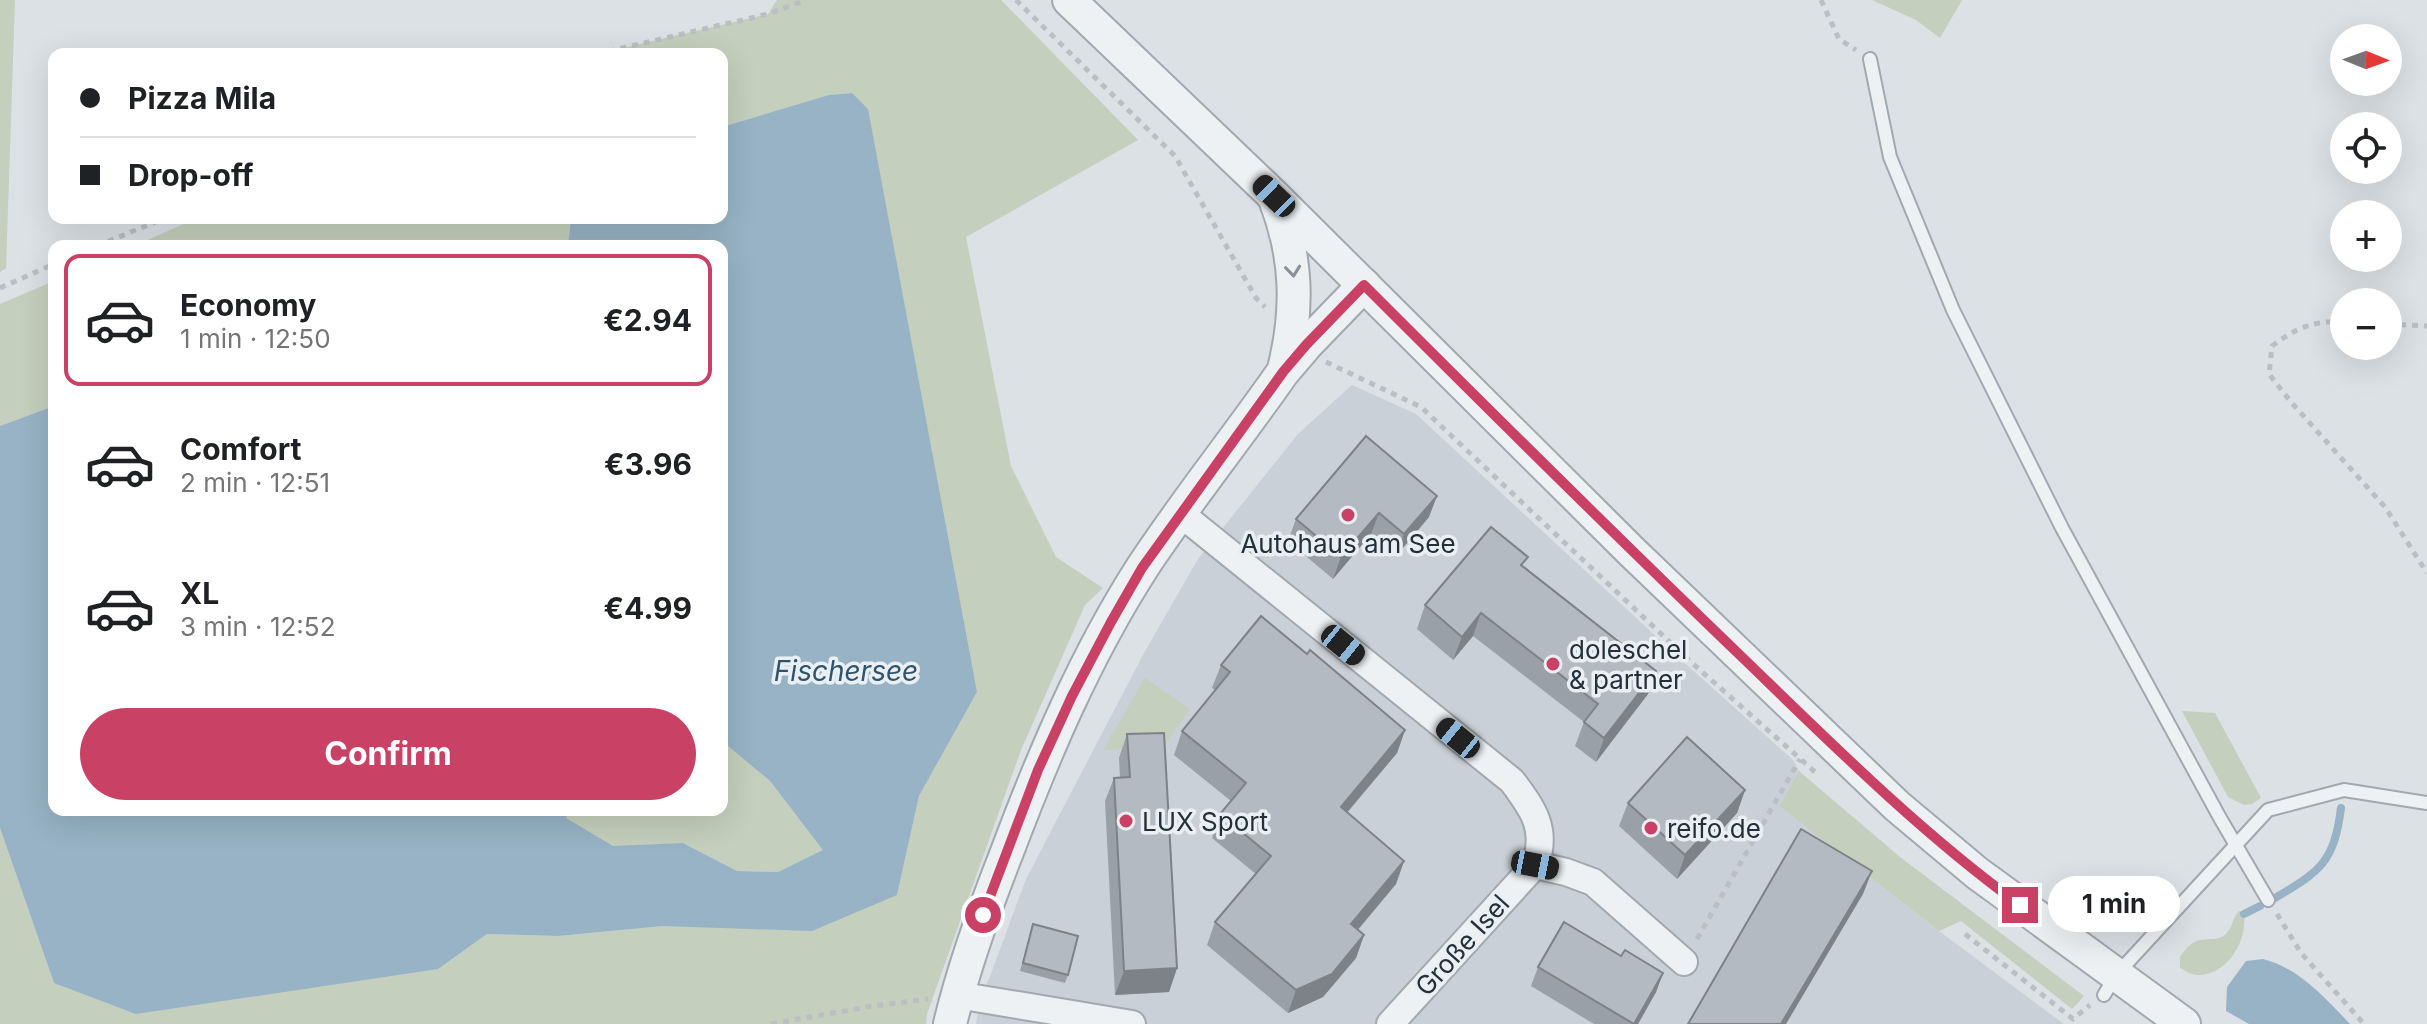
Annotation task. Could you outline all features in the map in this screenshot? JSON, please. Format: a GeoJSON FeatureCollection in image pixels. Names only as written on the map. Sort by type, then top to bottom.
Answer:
{"type":"FeatureCollection","features":[{"type":"Feature","properties":{"kind":"street"},"geometry":{"type":"LineString","coordinates":[[1069,0],[1274,196],[1631,551],[1897,806],[2110,985],[2184,1024]]}},
{"type":"Feature","properties":{"kind":"street"},"geometry":{"type":"LineString","coordinates":[[1274,196],[1291,253],[1294,286],[1293,334],[1283,372]]}},
{"type":"Feature","properties":{"kind":"street"},"geometry":{"type":"LineString","coordinates":[[1132,1024],[953,1009],[983,915],[1038,770],[1111,622],[1142,568],[1283,372],[1364,285]]}},
{"type":"Feature","properties":{"kind":"street"},"geometry":{"type":"LineString","coordinates":[[1181,514],[1512,781],[1531,807],[1539,829],[1539,853],[1535,865],[1593,882],[1684,962]]}},
{"type":"Feature","properties":{"kind":"street","name":"Große Isel"},"geometry":{"type":"LineString","coordinates":[[1390,1024],[1535,865]]}},
{"type":"Feature","properties":{"kind":"lane"},"geometry":{"type":"LineString","coordinates":[[1870,59],[1890,157],[1953,310],[2062,528],[2268,900]]}},
{"type":"Feature","properties":{"kind":"lane"},"geometry":{"type":"LineString","coordinates":[[2110,985],[2268,810],[2344,790],[2427,803]]}},
{"type":"Feature","properties":{"kind":"path"},"geometry":{"type":"LineString","coordinates":[[623,48],[768,14],[806,0]]}},
{"type":"Feature","properties":{"kind":"path"},"geometry":{"type":"LineString","coordinates":[[1016,0],[1175,156],[1256,298],[1272,314]]}},
{"type":"Feature","properties":{"kind":"path"},"geometry":{"type":"LineString","coordinates":[[1821,0],[1839,39],[1870,59]]}},
{"type":"Feature","properties":{"kind":"path"},"geometry":{"type":"LineString","coordinates":[[112,240],[150,224]]}},
{"type":"Feature","properties":{"kind":"path"},"geometry":{"type":"LineString","coordinates":[[0,288],[48,267]]}},
{"type":"Feature","properties":{"kind":"path"},"geometry":{"type":"LineString","coordinates":[[2330,321],[2294,329],[2272,346],[2269,374],[2385,507],[2427,573]]}},
{"type":"Feature","properties":{"kind":"path"},"geometry":{"type":"LineString","coordinates":[[2402,325],[2427,326]]}},
{"type":"Feature","properties":{"kind":"path"},"geometry":{"type":"LineString","coordinates":[[1684,962],[1800,759]]}},
{"type":"Feature","properties":{"kind":"path"},"geometry":{"type":"LineString","coordinates":[[2268,900],[2301,953],[2364,1024]]}},
{"type":"Feature","properties":{"kind":"path"},"geometry":{"type":"LineString","coordinates":[[1965,934],[2073,1019],[2110,985]]}},
{"type":"Feature","properties":{"kind":"path"},"geometry":{"type":"LineString","coordinates":[[771,1024],[873,1006],[953,1009]]}},
{"type":"Feature","properties":{"kind":"shaded area"},"geometry":{"type":"Polygon","coordinates":[[[1352,385],[1416,414],[1793,760],[1799,771],[1779,806],[2064,1024],[976,1024],[979,1006],[1026,879],[1144,653],[1198,559],[1298,434],[1352,385]]]}},
{"type":"Feature","properties":{"kind":"green space"},"geometry":{"type":"Polygon","coordinates":[[[0,0],[15,0],[6,268],[0,272],[0,0]]]}},
{"type":"Feature","properties":{"kind":"green space"},"geometry":{"type":"Polygon","coordinates":[[[777,0],[1001,0],[1138,140],[966,237],[1011,466],[1056,557],[1103,588],[1085,605],[1021,750],[926,1024],[0,1024],[0,828],[54,983],[438,969],[487,934],[558,936],[663,926],[897,895],[919,796],[977,692],[852,93],[830,95],[728,125],[728,48],[623,48],[768,14],[777,0]]]}},
{"type":"Feature","properties":{"kind":"green space"},"geometry":{"type":"Polygon","coordinates":[[[1872,0],[1962,0],[1940,38],[1916,20],[1872,0]]]}},
{"type":"Feature","properties":{"kind":"green space"},"geometry":{"type":"Polygon","coordinates":[[[184,224],[570,224],[569,240],[148,240],[184,224]]]}},
{"type":"Feature","properties":{"kind":"green space"},"geometry":{"type":"Polygon","coordinates":[[[48,284],[48,408],[0,426],[0,304],[48,284]]]}},
{"type":"Feature","properties":{"kind":"green space"},"geometry":{"type":"Polygon","coordinates":[[[1145,678],[1190,709],[1163,748],[1103,750],[1145,678]]]}},
{"type":"Feature","properties":{"kind":"green space"},"geometry":{"type":"Polygon","coordinates":[[[2182,711],[2215,713],[2261,798],[2244,805],[2228,797],[2182,711]]]}},
{"type":"Feature","properties":{"kind":"green space"},"geometry":{"type":"Polygon","coordinates":[[[728,746],[770,781],[824,850],[778,872],[737,871],[683,843],[613,847],[565,818],[728,816],[728,746]]]}},
{"type":"Feature","properties":{"kind":"green space"},"geometry":{"type":"Polygon","coordinates":[[[1799,771],[1900,857],[2084,996],[2072,1009],[1961,921],[1939,931],[1779,806],[1799,771]]]}},
{"type":"Feature","properties":{"kind":"green space"},"geometry":{"type":"Polygon","coordinates":[[[2239,911],[2243,912],[2243,933],[2227,962],[2209,974],[2191,974],[2180,968],[2180,957],[2188,947],[2200,940],[2223,936],[2239,911]]]}},
{"type":"Feature","properties":{"kind":"water","name":"Fischersee"},"geometry":{"type":"Polygon","coordinates":[[[852,93],[868,109],[977,692],[919,796],[897,895],[812,931],[663,926],[558,936],[487,934],[438,969],[136,1014],[54,983],[0,828],[0,426],[48,408],[48,816],[567,816],[613,846],[683,843],[737,871],[778,872],[823,850],[770,781],[728,746],[728,240],[569,240],[570,224],[728,224],[728,125],[829,95],[852,93]]]}},
{"type":"Feature","properties":{"kind":"water"},"geometry":{"type":"Polygon","coordinates":[[[2263,959],[2300,977],[2350,1024],[2249,1024],[2226,1011],[2227,987],[2246,961],[2263,959]]]}},
{"type":"Feature","properties":{"kind":"building"},"geometry":{"type":"Polygon","coordinates":[[[1366,436],[1437,496],[1404,534],[1379,513],[1341,557],[1296,519],[1366,436]]]}},
{"type":"Feature","properties":{"kind":"building"},"geometry":{"type":"Polygon","coordinates":[[[1491,527],[1528,557],[1521,565],[1656,671],[1604,738],[1584,722],[1598,704],[1481,613],[1462,637],[1425,605],[1491,527]]]}},
{"type":"Feature","properties":{"kind":"building"},"geometry":{"type":"Polygon","coordinates":[[[1261,616],[1307,654],[1310,650],[1405,730],[1341,807],[1404,861],[1351,924],[1364,935],[1332,974],[1296,990],[1215,922],[1271,856],[1220,814],[1246,783],[1182,731],[1230,672],[1221,665],[1261,616]]]}},
{"type":"Feature","properties":{"kind":"building"},"geometry":{"type":"Polygon","coordinates":[[[1164,733],[1177,968],[1124,971],[1114,778],[1130,777],[1127,734],[1164,733]]]}},
{"type":"Feature","properties":{"kind":"building"},"geometry":{"type":"Polygon","coordinates":[[[1687,737],[1745,790],[1685,855],[1628,803],[1687,737]]]}},
{"type":"Feature","properties":{"kind":"building"},"geometry":{"type":"Polygon","coordinates":[[[1801,829],[1872,871],[1781,1024],[1688,1024],[1801,829]]]}},
{"type":"Feature","properties":{"kind":"building"},"geometry":{"type":"Polygon","coordinates":[[[1564,922],[1621,956],[1625,950],[1663,973],[1634,1024],[1538,967],[1564,922]]]}},
{"type":"Feature","properties":{"kind":"building"},"geometry":{"type":"Polygon","coordinates":[[[1033,924],[1078,936],[1068,975],[1023,963],[1033,924]]]}},
{"type":"Feature","properties":{"kind":"waterway"},"geometry":{"type":"LineString","coordinates":[[2275,898],[2322,864],[2334,841],[2341,808]]}},
{"type":"Feature","properties":{"kind":"waterway"},"geometry":{"type":"LineString","coordinates":[[2244,914],[2260,906]]}},
{"type":"Feature","properties":{"kind":"place","name":"Autohaus am See"},"geometry":{"type":"Point","coordinates":[1348,515]}},
{"type":"Feature","properties":{"kind":"place","name":"doleschel & partner"},"geometry":{"type":"Point","coordinates":[1553,664]}},
{"type":"Feature","properties":{"kind":"place","name":"LUX Sport"},"geometry":{"type":"Point","coordinates":[1126,821]}},
{"type":"Feature","properties":{"kind":"place","name":"reifo.de"},"geometry":{"type":"Point","coordinates":[1651,828]}},
{"type":"Feature","properties":{"kind":"route"},"geometry":{"type":"LineString","coordinates":[[983,915],[1038,770],[1072,696],[1142,568],[1283,372],[1364,285],[1631,551],[1897,806],[2020,905]]}}]}
